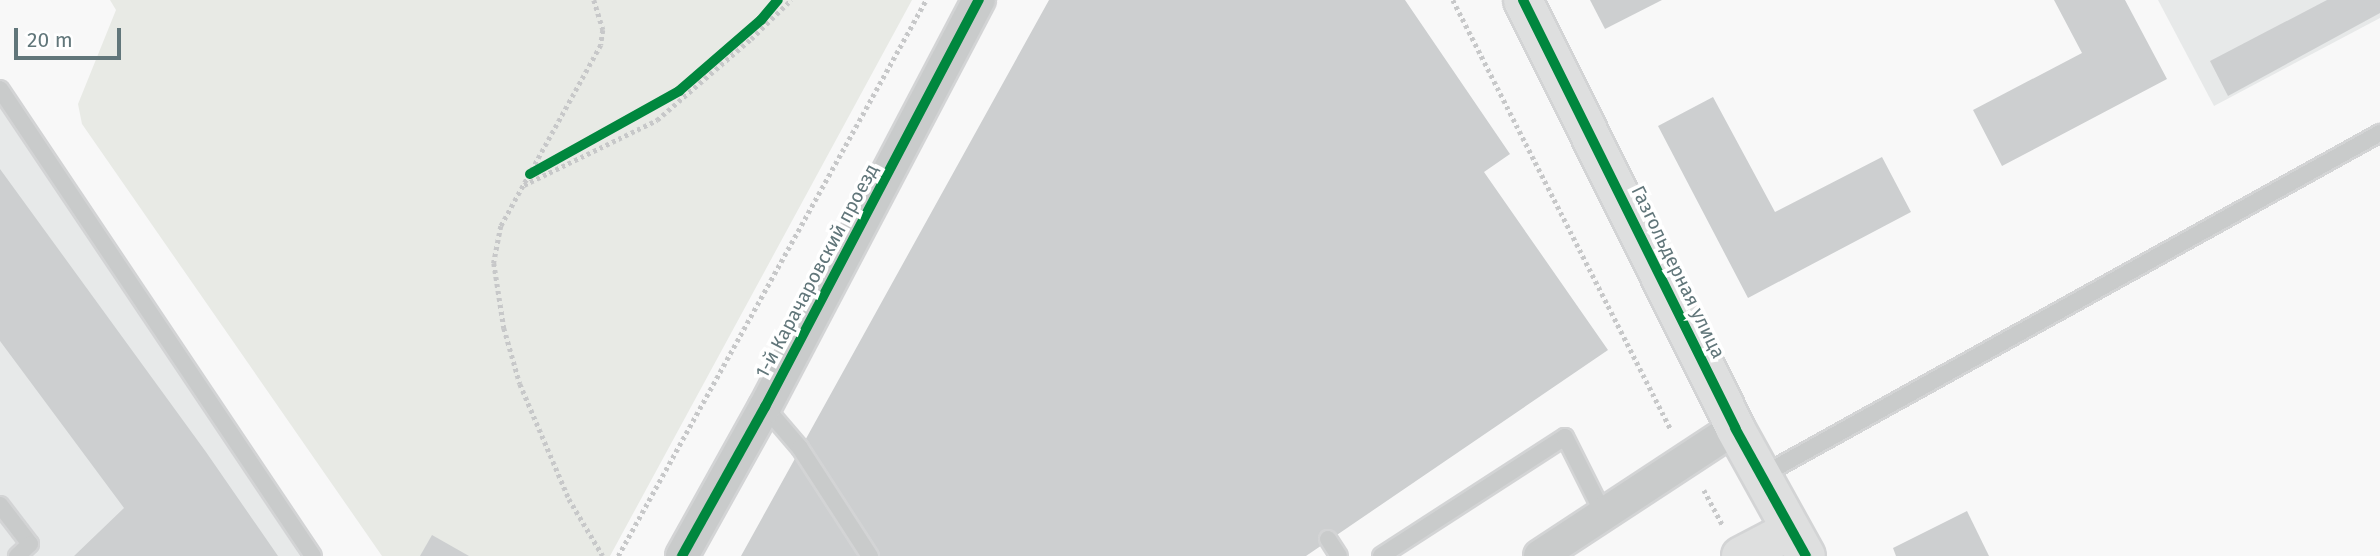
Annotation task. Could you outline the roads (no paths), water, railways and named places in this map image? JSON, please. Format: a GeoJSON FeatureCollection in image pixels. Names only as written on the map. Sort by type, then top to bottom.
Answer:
{"type":"FeatureCollection","features":[{"type":"Feature","properties":{"kind":"street","name":"1-й Карачаровский проезд"},"geometry":{"type":"LineString","coordinates":[[682,556],[765,407],[979,0]]}},
{"type":"Feature","properties":{"kind":"street","name":"Газгольдерная улица"},"geometry":{"type":"LineString","coordinates":[[1523,0],[1735,428],[1799,543]]}},
{"type":"Feature","properties":{"kind":"street"},"geometry":{"type":"LineString","coordinates":[[1540,556],[1735,428]]}},
{"type":"Feature","properties":{"kind":"street"},"geometry":{"type":"LineString","coordinates":[[1735,546],[1799,543]]}},
{"type":"Feature","properties":{"kind":"lane"},"geometry":{"type":"LineString","coordinates":[[0,89],[313,556]]}},
{"type":"Feature","properties":{"kind":"lane"},"geometry":{"type":"LineString","coordinates":[[1761,476],[2380,134]]}},
{"type":"Feature","properties":{"kind":"lane"},"geometry":{"type":"LineString","coordinates":[[765,407],[800,448],[870,556]]}},
{"type":"Feature","properties":{"kind":"lane"},"geometry":{"type":"LineString","coordinates":[[1381,556],[1565,437],[1604,514]]}},
{"type":"Feature","properties":{"kind":"lane"},"geometry":{"type":"LineString","coordinates":[[0,505],[30,544],[17,556]]}},
{"type":"Feature","properties":{"kind":"lane"},"geometry":{"type":"LineString","coordinates":[[1328,539],[1339,556]]}}]}
